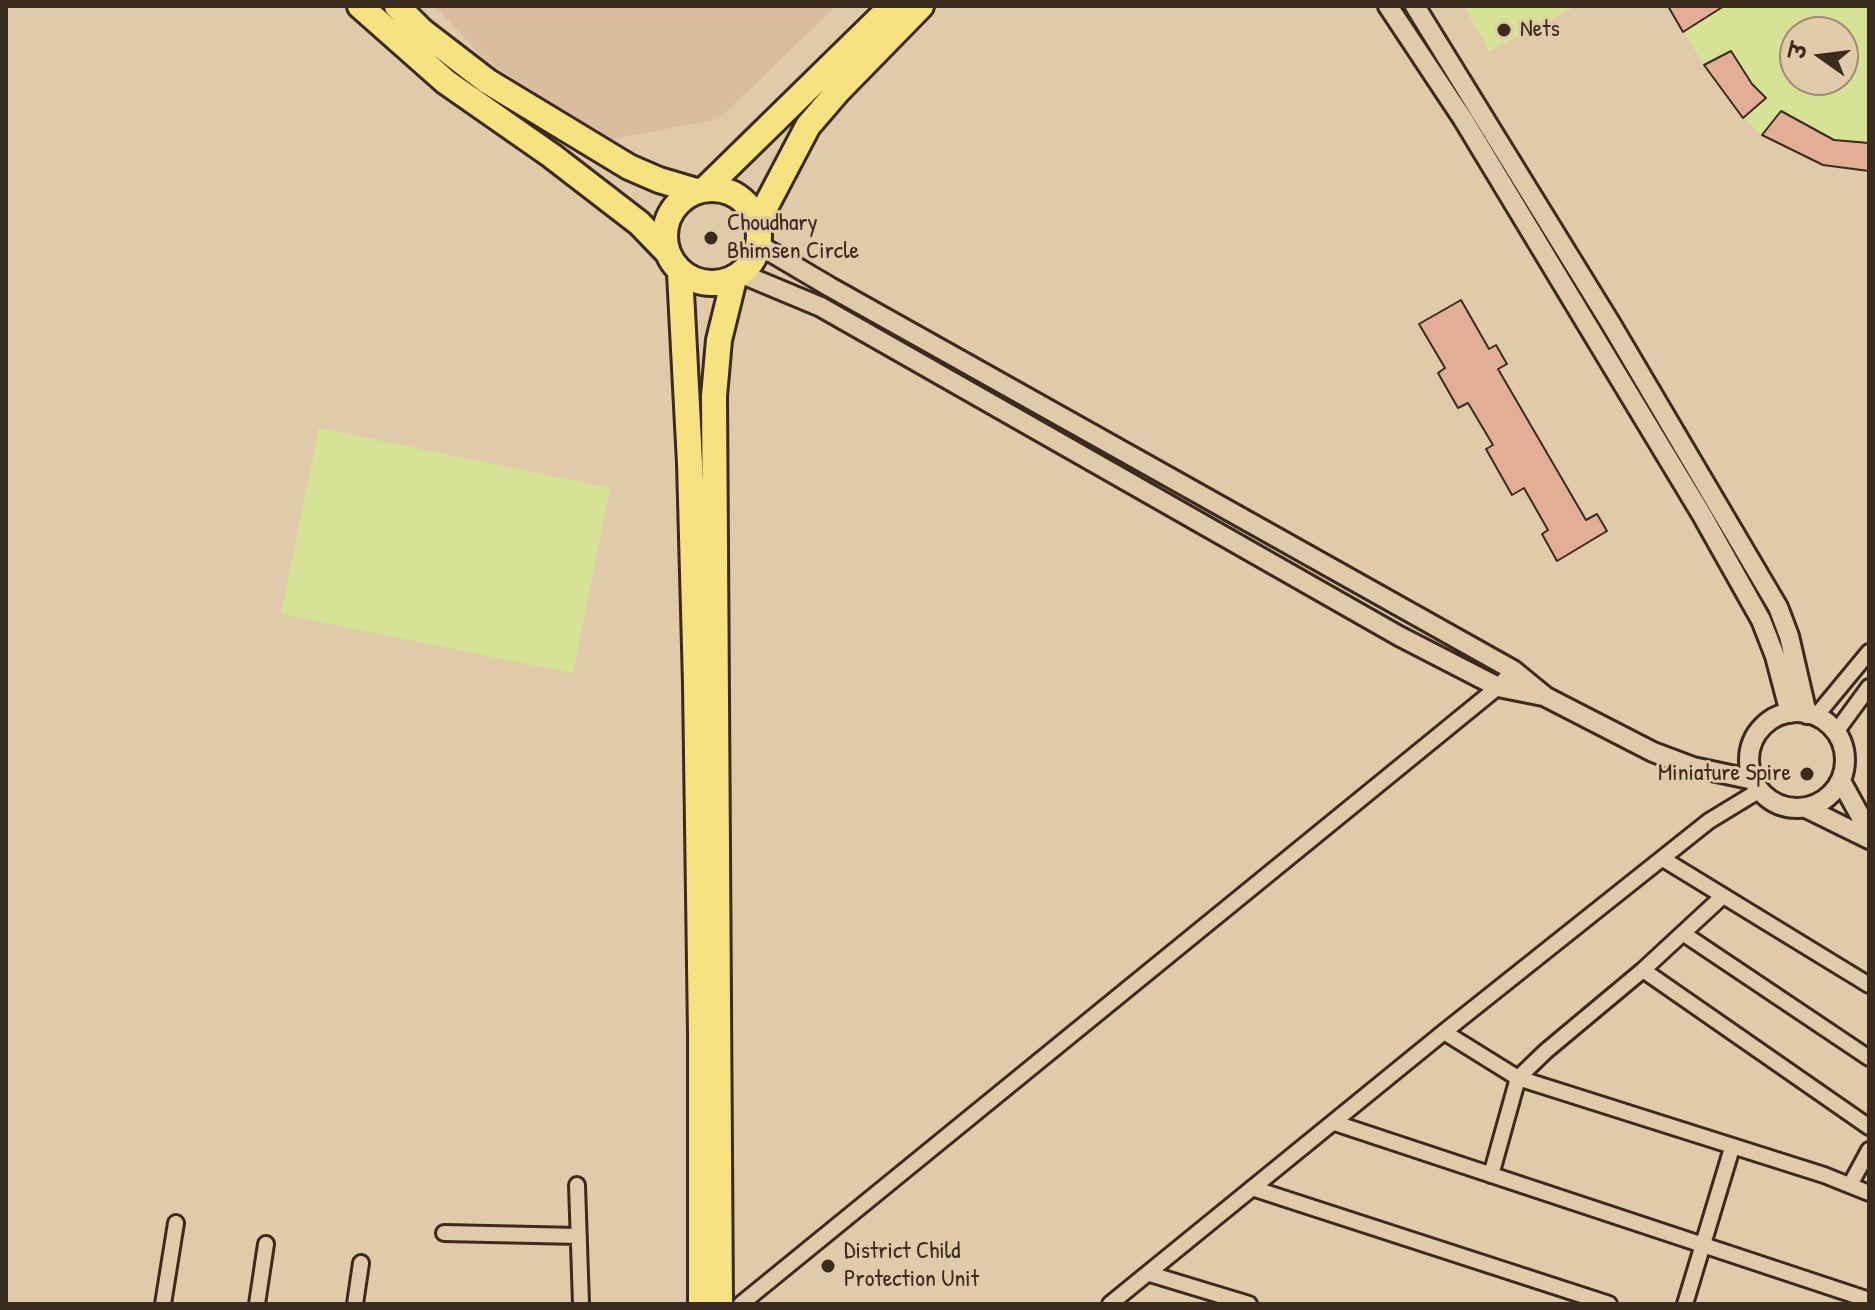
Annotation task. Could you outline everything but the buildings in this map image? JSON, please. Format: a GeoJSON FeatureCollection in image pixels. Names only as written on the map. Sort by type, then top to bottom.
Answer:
{"type":"FeatureCollection","features":[{"type":"Feature","properties":{"kind":"main road"},"geometry":{"type":"LineString","coordinates":[[360,6],[446,82],[552,156],[639,223],[667,252],[680,273],[690,463],[696,700],[701,1304]]}},
{"type":"Feature","properties":{"kind":"main road"},"geometry":{"type":"LineString","coordinates":[[397,6],[422,31],[487,81],[629,167],[659,180],[701,190],[717,189],[740,198],[751,209],[758,234]]}},
{"type":"Feature","properties":{"kind":"main road"},"geometry":{"type":"LineString","coordinates":[[667,252],[664,233],[667,221],[683,198],[701,190],[892,6]]}},
{"type":"Feature","properties":{"kind":"main road"},"geometry":{"type":"LineString","coordinates":[[720,1304],[714,396],[719,340],[738,276],[752,261],[758,234],[808,126],[921,6]]}},
{"type":"Feature","properties":{"kind":"main road"},"geometry":{"type":"LineString","coordinates":[[680,273],[700,283],[713,284],[738,276]]}},
{"type":"Feature","properties":{"kind":"street"},"geometry":{"type":"LineString","coordinates":[[1388,6],[1463,119],[1709,528],[1761,620],[1804,714],[1836,732],[1845,756],[1841,781],[1826,799],[1806,808]]}},
{"type":"Feature","properties":{"kind":"street"},"geometry":{"type":"LineString","coordinates":[[1415,6],[1611,324],[1778,607],[1789,636],[1804,714]]}},
{"type":"Feature","properties":{"kind":"street"},"geometry":{"type":"LineString","coordinates":[[758,234],[857,303],[1513,670],[1546,697],[1653,752],[1757,785],[1775,803],[1806,808],[1869,839]]}},
{"type":"Feature","properties":{"kind":"street"},"geometry":{"type":"LineString","coordinates":[[738,276],[821,307],[1212,527],[1337,601],[1498,687],[1546,697]]}},
{"type":"Feature","properties":{"kind":"street"},"geometry":{"type":"LineString","coordinates":[[1757,785],[1750,758],[1758,733],[1778,717],[1804,714],[1869,652]]}},
{"type":"Feature","properties":{"kind":"street"},"geometry":{"type":"LineString","coordinates":[[741,1304],[1498,687],[1513,670]]}},
{"type":"Feature","properties":{"kind":"street"},"geometry":{"type":"LineString","coordinates":[[1836,732],[1869,687]]}},
{"type":"Feature","properties":{"kind":"street"},"geometry":{"type":"LineString","coordinates":[[1841,781],[1869,832]]}},
{"type":"Feature","properties":{"kind":"street"},"geometry":{"type":"LineString","coordinates":[[1110,1304],[1444,1032],[1757,785]]}},
{"type":"Feature","properties":{"kind":"street"},"geometry":{"type":"LineString","coordinates":[[1663,859],[1869,985]]}},
{"type":"Feature","properties":{"kind":"street"},"geometry":{"type":"LineString","coordinates":[[1491,1175],[1518,1078],[1684,934],[1723,896]]}},
{"type":"Feature","properties":{"kind":"street"},"geometry":{"type":"LineString","coordinates":[[1684,934],[1869,1058]]}},
{"type":"Feature","properties":{"kind":"street"},"geometry":{"type":"LineString","coordinates":[[1643,970],[1869,1127]]}},
{"type":"Feature","properties":{"kind":"street"},"geometry":{"type":"LineString","coordinates":[[1444,1032],[1518,1078],[1869,1193]]}},
{"type":"Feature","properties":{"kind":"street"},"geometry":{"type":"LineString","coordinates":[[1335,1123],[1869,1300]]}},
{"type":"Feature","properties":{"kind":"street"},"geometry":{"type":"LineString","coordinates":[[1685,1304],[1732,1148]]}},
{"type":"Feature","properties":{"kind":"street"},"geometry":{"type":"LineString","coordinates":[[1850,1185],[1869,1150]]}},
{"type":"Feature","properties":{"kind":"street"},"geometry":{"type":"LineString","coordinates":[[577,1185],[581,1304]]}},
{"type":"Feature","properties":{"kind":"street"},"geometry":{"type":"LineString","coordinates":[[1252,1188],[1609,1304]]}},
{"type":"Feature","properties":{"kind":"street"},"geometry":{"type":"LineString","coordinates":[[163,1304],[176,1223]]}},
{"type":"Feature","properties":{"kind":"street"},"geometry":{"type":"LineString","coordinates":[[444,1233],[579,1236]]}},
{"type":"Feature","properties":{"kind":"street"},"geometry":{"type":"LineString","coordinates":[[257,1304],[266,1244]]}},
{"type":"Feature","properties":{"kind":"street"},"geometry":{"type":"LineString","coordinates":[[355,1304],[361,1263]]}},
{"type":"Feature","properties":{"kind":"street"},"geometry":{"type":"LineString","coordinates":[[1150,1274],[1249,1304]]}},
{"type":"Feature","properties":{"kind":"shaded area"},"geometry":{"type":"Polygon","coordinates":[[[435,6],[836,6],[719,119],[608,140],[484,59],[435,6]]]}},
{"type":"Feature","properties":{"kind":"green space","name":"Nets"},"geometry":{"type":"Polygon","coordinates":[[[1464,6],[1569,6],[1571,9],[1489,51],[1464,6]]]}},
{"type":"Feature","properties":{"kind":"green space"},"geometry":{"type":"Polygon","coordinates":[[[1668,6],[1869,6],[1869,171],[1823,165],[1762,135],[1743,118],[1713,80],[1668,6]]]}},
{"type":"Feature","properties":{"kind":"green space"},"geometry":{"type":"Polygon","coordinates":[[[319,428],[610,488],[573,673],[281,614],[319,428]]]}},
{"type":"Feature","properties":{"kind":"place","name":"Nets"},"geometry":{"type":"Point","coordinates":[1504,30]}},
{"type":"Feature","properties":{"kind":"place","name":"Choudhary Bhimsen Circle"},"geometry":{"type":"Point","coordinates":[711,238]}},
{"type":"Feature","properties":{"kind":"place","name":"Miniature Spire"},"geometry":{"type":"Point","coordinates":[1807,774]}},
{"type":"Feature","properties":{"kind":"place","name":"District Child Protection Unit"},"geometry":{"type":"Point","coordinates":[828,1266]}}]}
